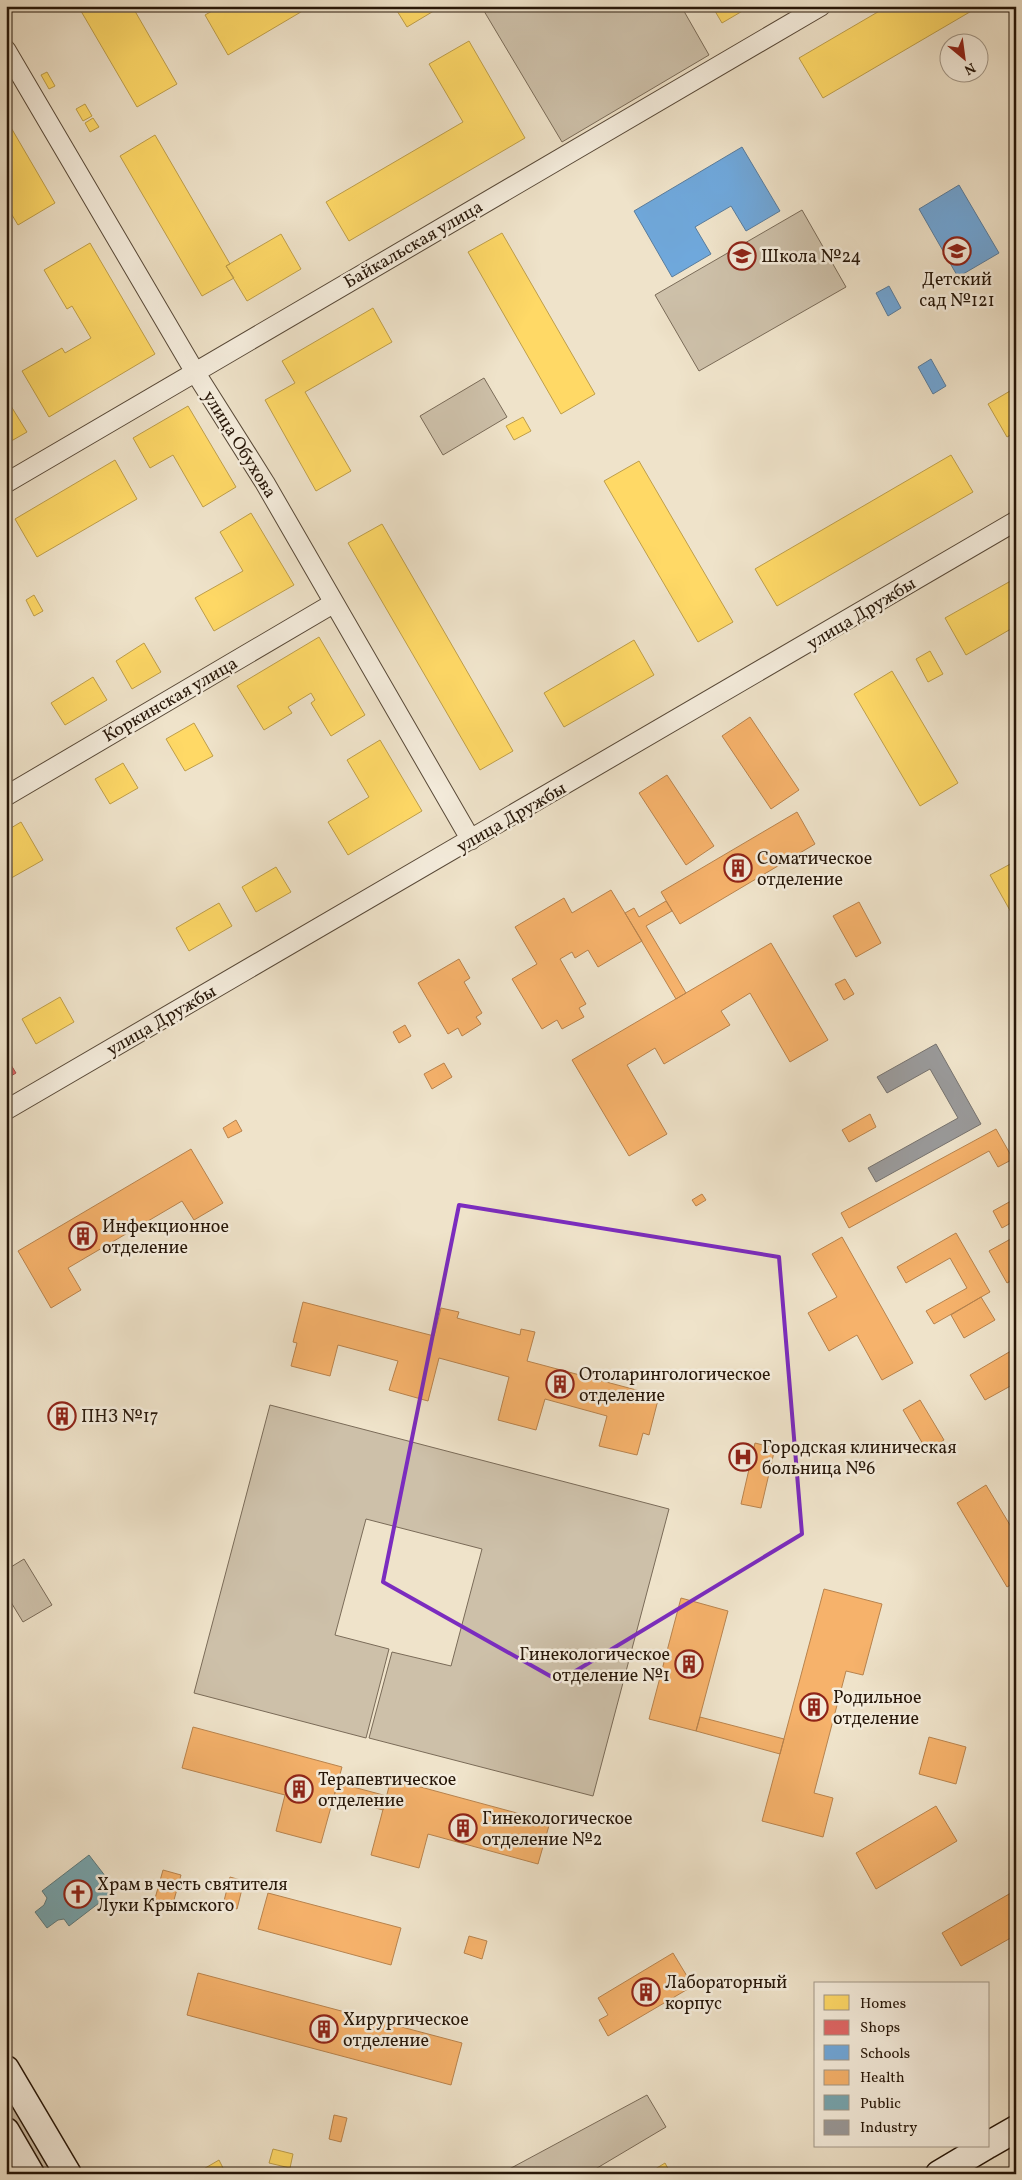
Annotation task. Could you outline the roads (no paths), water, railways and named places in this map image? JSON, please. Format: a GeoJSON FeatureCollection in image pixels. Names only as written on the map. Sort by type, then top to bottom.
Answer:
{"type":"FeatureCollection","features":[{"type":"Feature","properties":{"kind":"main road"},"geometry":{"type":"LineString","coordinates":[[8,2075],[68,2174]]}},
{"type":"Feature","properties":{"kind":"main road"},"geometry":{"type":"LineString","coordinates":[[990,2143],[1016,2128]]}},
{"type":"Feature","properties":{"kind":"main road"},"geometry":{"type":"LineString","coordinates":[[6,2131],[31,2174]]}},
{"type":"Feature","properties":{"kind":"main road"},"geometry":{"type":"LineString","coordinates":[[939,2174],[982,2148]]}},
{"type":"Feature","properties":{"kind":"street","name":"Байкальская улица"},"geometry":{"type":"LineString","coordinates":[[6,483],[821,6]]}},
{"type":"Feature","properties":{"kind":"street","name":"улица Обухова"},"geometry":{"type":"LineString","coordinates":[[6,50],[195,372],[265,483],[471,840]]}},
{"type":"Feature","properties":{"kind":"street","name":"улица Дружбы"},"geometry":{"type":"LineString","coordinates":[[6,1110],[1016,522]]}},
{"type":"Feature","properties":{"kind":"street","name":"Коркинская улица"},"geometry":{"type":"LineString","coordinates":[[6,796],[334,603]]}},
{"type":"Feature","properties":{"kind":"place","name":"Детский сад №121"},"geometry":{"type":"Point","coordinates":[957,251]}},
{"type":"Feature","properties":{"kind":"place","name":"Школа №24"},"geometry":{"type":"Point","coordinates":[742,256]}},
{"type":"Feature","properties":{"kind":"place","name":"Соматическое отделение"},"geometry":{"type":"Point","coordinates":[738,868]}},
{"type":"Feature","properties":{"kind":"place","name":"Инфекционное отделение"},"geometry":{"type":"Point","coordinates":[83,1236]}},
{"type":"Feature","properties":{"kind":"place","name":"Отоларингологическое отделение"},"geometry":{"type":"Point","coordinates":[560,1384]}},
{"type":"Feature","properties":{"kind":"place","name":"ПНЗ №17"},"geometry":{"type":"Point","coordinates":[62,1416]}},
{"type":"Feature","properties":{"kind":"place","name":"Городская клиническая больница №6"},"geometry":{"type":"Point","coordinates":[743,1457]}},
{"type":"Feature","properties":{"kind":"place","name":"Гинекологическое отделение №1"},"geometry":{"type":"Point","coordinates":[689,1664]}},
{"type":"Feature","properties":{"kind":"place","name":"Родильное отделение"},"geometry":{"type":"Point","coordinates":[814,1707]}},
{"type":"Feature","properties":{"kind":"place","name":"Терапевтическое отделение"},"geometry":{"type":"Point","coordinates":[299,1789]}},
{"type":"Feature","properties":{"kind":"place","name":"Гинекологическое отделение №2"},"geometry":{"type":"Point","coordinates":[463,1828]}},
{"type":"Feature","properties":{"kind":"place","name":"Храм в честь святителя Луки Крымского"},"geometry":{"type":"Point","coordinates":[78,1894]}},
{"type":"Feature","properties":{"kind":"place","name":"Лабораторный корпус"},"geometry":{"type":"Point","coordinates":[646,1992]}},
{"type":"Feature","properties":{"kind":"place","name":"Хирургическое отделение"},"geometry":{"type":"Point","coordinates":[324,2029]}}]}
